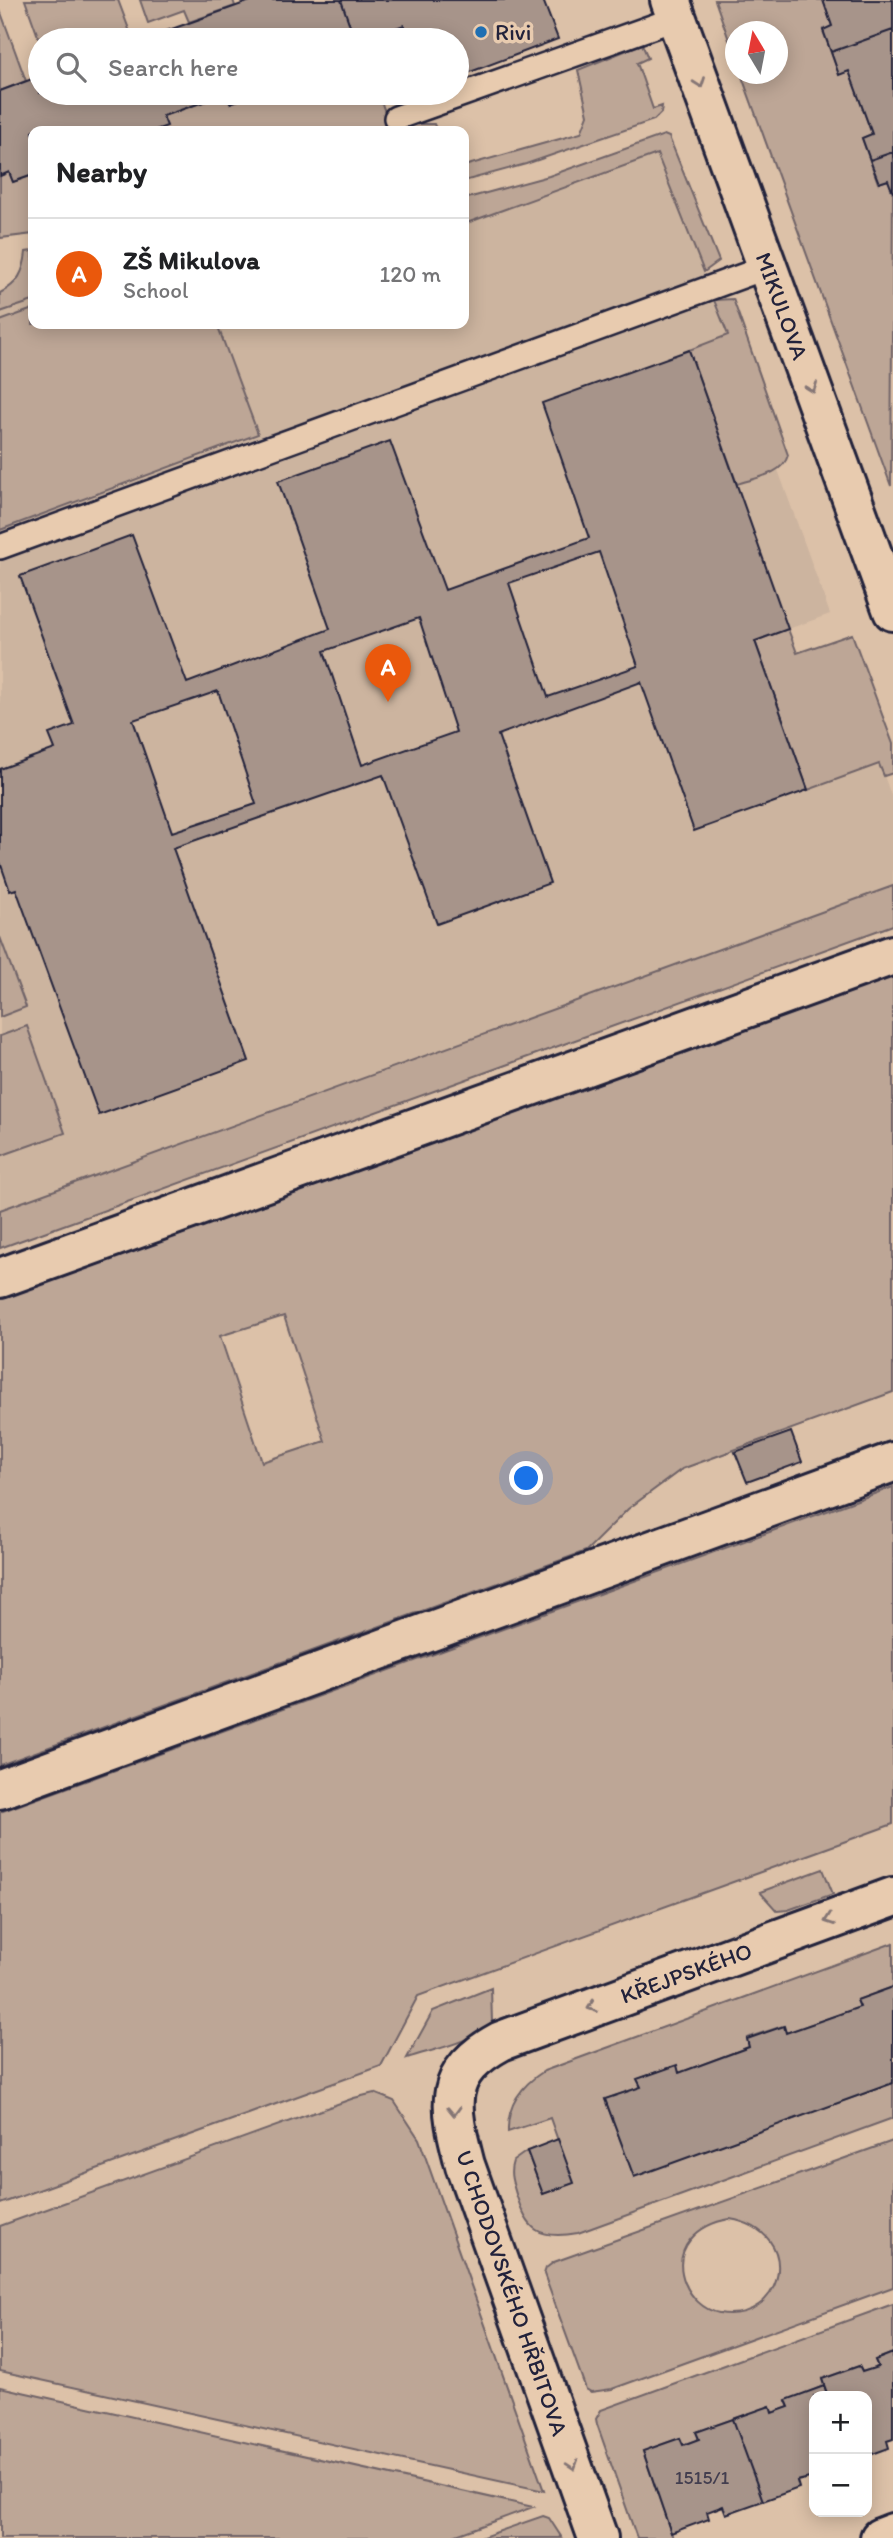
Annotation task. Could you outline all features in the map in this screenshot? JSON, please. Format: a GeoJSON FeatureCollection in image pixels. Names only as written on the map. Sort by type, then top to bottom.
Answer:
{"type":"FeatureCollection","features":[{"type":"Feature","properties":{"kind":"street","name":"MIKULOVA"},"geometry":{"type":"LineString","coordinates":[[673,9],[893,611]]}},
{"type":"Feature","properties":{"kind":"street"},"geometry":{"type":"LineString","coordinates":[[0,1278],[893,955]]}},
{"type":"Feature","properties":{"kind":"street"},"geometry":{"type":"LineString","coordinates":[[0,1789],[893,1462]]}},
{"type":"Feature","properties":{"kind":"street","name":"KŘEJPSKÉHO"},"geometry":{"type":"LineString","coordinates":[[481,2052],[501,2041],[893,1897]]}},
{"type":"Feature","properties":{"kind":"street","name":"U CHODOVSKÉHO HŘBITOVA"},"geometry":{"type":"LineString","coordinates":[[481,2052],[466,2065],[458,2081],[453,2099],[454,2122],[465,2165],[598,2538]]}},
{"type":"Feature","properties":{"kind":"street"},"geometry":{"type":"LineString","coordinates":[[880,2538],[893,2533]]}},
{"type":"Feature","properties":{"kind":"lane"},"geometry":{"type":"LineString","coordinates":[[469,89],[673,9]]}},
{"type":"Feature","properties":{"kind":"lane"},"geometry":{"type":"LineString","coordinates":[[396,118],[429,105]]}},
{"type":"Feature","properties":{"kind":"lane"},"geometry":{"type":"LineString","coordinates":[[0,547],[767,267]]}},
{"type":"Feature","properties":{"kind":"shaded area"},"geometry":{"type":"Polygon","coordinates":[[[25,0],[118,0],[128,28],[35,28],[25,0]]]}},
{"type":"Feature","properties":{"kind":"shaded area"},"geometry":{"type":"Polygon","coordinates":[[[140,0],[233,0],[235,6],[189,22],[184,10],[148,23],[140,0]]]}},
{"type":"Feature","properties":{"kind":"shaded area"},"geometry":{"type":"Polygon","coordinates":[[[715,0],[823,0],[832,26],[823,31],[839,74],[849,71],[872,134],[862,138],[878,183],[888,180],[893,193],[891,486],[745,84],[788,84],[788,21],[725,21],[725,28],[715,0]]]}},
{"type":"Feature","properties":{"kind":"shaded area"},"geometry":{"type":"Polygon","coordinates":[[[0,10],[26,81],[0,91],[0,10]]]}},
{"type":"Feature","properties":{"kind":"shaded area"},"geometry":{"type":"Polygon","coordinates":[[[642,44],[648,58],[637,63],[653,109],[662,106],[661,113],[654,120],[526,164],[469,180],[469,165],[581,133],[588,115],[578,70],[642,44]]]}},
{"type":"Feature","properties":{"kind":"shaded area"},"geometry":{"type":"Polygon","coordinates":[[[194,105],[382,105],[390,126],[166,126],[163,116],[194,105]]]}},
{"type":"Feature","properties":{"kind":"shaded area"},"geometry":{"type":"Polygon","coordinates":[[[413,124],[435,126],[407,126],[413,124]]]}},
{"type":"Feature","properties":{"kind":"shaded area"},"geometry":{"type":"Polygon","coordinates":[[[664,135],[669,137],[719,261],[704,272],[657,154],[469,222],[469,198],[549,176],[664,135]]]}},
{"type":"Feature","properties":{"kind":"shaded area"},"geometry":{"type":"Polygon","coordinates":[[[657,154],[728,335],[689,350],[736,484],[778,470],[830,614],[755,641],[808,789],[880,764],[893,801],[893,886],[0,1210],[0,312],[28,303],[28,329],[469,329],[469,222],[657,154]]]}},
{"type":"Feature","properties":{"kind":"shaded area"},"geometry":{"type":"Polygon","coordinates":[[[9,172],[13,182],[28,177],[28,235],[0,238],[0,176],[9,172]]]}},
{"type":"Feature","properties":{"kind":"shaded area"},"geometry":{"type":"Polygon","coordinates":[[[26,252],[28,303],[0,312],[0,293],[16,281],[24,266],[26,252]]]}},
{"type":"Feature","properties":{"kind":"shaded area"},"geometry":{"type":"Polygon","coordinates":[[[733,299],[788,455],[785,462],[774,471],[737,484],[689,350],[728,335],[714,300],[733,299]]]}},
{"type":"Feature","properties":{"kind":"shaded area"},"geometry":{"type":"Polygon","coordinates":[[[28,311],[28,329],[219,329],[258,434],[0,530],[0,321],[28,311]]]}},
{"type":"Feature","properties":{"kind":"shaded area"},"geometry":{"type":"Polygon","coordinates":[[[788,629],[797,653],[852,634],[893,744],[893,773],[884,776],[879,764],[808,790],[755,641],[788,629]]]}},
{"type":"Feature","properties":{"kind":"shaded area"},"geometry":{"type":"Polygon","coordinates":[[[893,886],[893,925],[0,1248],[0,1210],[893,886]]]}},
{"type":"Feature","properties":{"kind":"shaded area"},"geometry":{"type":"Polygon","coordinates":[[[0,937],[26,1007],[0,1017],[0,937]]]}},
{"type":"Feature","properties":{"kind":"shaded area"},"geometry":{"type":"Polygon","coordinates":[[[893,976],[893,1392],[682,1469],[628,1509],[586,1551],[0,1765],[0,1298],[893,976]],[[284,1316],[220,1336],[262,1462],[325,1441],[284,1316]]]}},
{"type":"Feature","properties":{"kind":"shaded area"},"geometry":{"type":"Polygon","coordinates":[[[27,1026],[65,1133],[0,1156],[0,1036],[27,1026]]]}},
{"type":"Feature","properties":{"kind":"shaded area"},"geometry":{"type":"Polygon","coordinates":[[[893,1487],[893,1824],[418,1996],[381,2066],[0,2204],[0,1812],[893,1487]]]}},
{"type":"Feature","properties":{"kind":"shaded area"},"geometry":{"type":"Polygon","coordinates":[[[823,1869],[833,1894],[788,1910],[777,1911],[760,1892],[823,1869]]]}},
{"type":"Feature","properties":{"kind":"shaded area"},"geometry":{"type":"Polygon","coordinates":[[[893,1943],[893,1987],[857,2000],[860,2007],[786,2033],[783,2026],[747,2038],[749,2047],[679,2073],[676,2066],[638,2079],[641,2087],[605,2099],[634,2176],[893,2083],[893,2118],[578,2233],[553,2235],[536,2230],[530,2224],[520,2207],[513,2185],[513,2161],[527,2151],[543,2194],[573,2183],[550,2118],[508,2132],[510,2113],[517,2097],[536,2077],[544,2071],[893,1943]]]}},
{"type":"Feature","properties":{"kind":"shaded area"},"geometry":{"type":"Polygon","coordinates":[[[491,1988],[492,2022],[484,2029],[452,2044],[407,2058],[433,2011],[491,1988]]]}},
{"type":"Feature","properties":{"kind":"shaded area"},"geometry":{"type":"Polygon","coordinates":[[[374,2093],[394,2101],[419,2139],[544,2491],[0,2371],[0,2226],[374,2093]]]}},
{"type":"Feature","properties":{"kind":"shaded area"},"geometry":{"type":"Polygon","coordinates":[[[893,2141],[893,2287],[612,2389],[591,2392],[586,2389],[544,2274],[546,2268],[554,2262],[893,2141]],[[730,2219],[708,2226],[690,2240],[682,2259],[682,2270],[685,2283],[694,2298],[703,2306],[719,2313],[741,2313],[759,2305],[771,2292],[777,2275],[777,2257],[769,2241],[754,2227],[730,2219]]]}},
{"type":"Feature","properties":{"kind":"shaded area"},"geometry":{"type":"Polygon","coordinates":[[[893,2304],[893,2353],[875,2360],[878,2367],[862,2372],[859,2366],[822,2379],[824,2386],[786,2401],[789,2407],[772,2413],[770,2406],[697,2432],[699,2439],[683,2445],[680,2438],[643,2451],[673,2538],[637,2538],[597,2424],[596,2419],[601,2410],[893,2304]]]}},
{"type":"Feature","properties":{"kind":"shaded area"},"geometry":{"type":"Polygon","coordinates":[[[0,2387],[533,2507],[448,2538],[0,2538],[0,2387]]]}},
{"type":"Feature","properties":{"kind":"shaded area"},"geometry":{"type":"Polygon","coordinates":[[[543,2516],[549,2518],[562,2538],[480,2538],[543,2516]]]}},
{"type":"Feature","properties":{"kind":"building"},"geometry":{"type":"Polygon","coordinates":[[[253,0],[341,0],[351,28],[175,28],[253,0]]]}},
{"type":"Feature","properties":{"kind":"building","name":"Rivi"},"geometry":{"type":"Polygon","coordinates":[[[341,0],[543,0],[558,39],[469,72],[469,28],[405,28],[404,25],[396,28],[351,28],[341,0]]]}},
{"type":"Feature","properties":{"kind":"building"},"geometry":{"type":"Polygon","coordinates":[[[823,0],[893,0],[893,30],[831,52],[823,30],[832,26],[823,0]]]}},
{"type":"Feature","properties":{"kind":"building"},"geometry":{"type":"Polygon","coordinates":[[[893,30],[893,152],[870,160],[862,138],[872,134],[849,71],[839,75],[831,52],[893,30]]]}},
{"type":"Feature","properties":{"kind":"building"},"geometry":{"type":"Polygon","coordinates":[[[28,80],[28,105],[194,105],[163,116],[167,126],[28,126],[28,177],[13,182],[9,172],[0,176],[0,91],[28,80]]]}},
{"type":"Feature","properties":{"kind":"building"},"geometry":{"type":"Polygon","coordinates":[[[893,152],[893,193],[888,180],[879,183],[870,160],[893,152]]]}},
{"type":"Feature","properties":{"kind":"building"},"geometry":{"type":"Polygon","coordinates":[[[689,350],[788,629],[755,641],[808,790],[694,831],[641,682],[498,735],[550,883],[437,924],[383,775],[173,848],[249,1061],[99,1115],[16,889],[10,891],[0,862],[0,769],[55,749],[49,734],[74,725],[20,576],[132,535],[187,683],[330,629],[278,481],[390,441],[445,590],[589,538],[542,403],[689,350]],[[599,552],[509,583],[548,697],[638,666],[599,552]],[[419,618],[324,651],[362,765],[456,732],[419,618]],[[218,691],[133,720],[172,832],[256,804],[218,691]]]}},
{"type":"Feature","properties":{"kind":"building"},"geometry":{"type":"Polygon","coordinates":[[[791,1432],[802,1462],[747,1482],[735,1452],[791,1432]]]}},
{"type":"Feature","properties":{"kind":"building"},"geometry":{"type":"Polygon","coordinates":[[[893,1987],[893,2083],[634,2177],[605,2099],[641,2087],[637,2079],[677,2065],[679,2073],[749,2047],[747,2039],[784,2026],[786,2033],[860,2007],[857,2000],[893,1987]]]}},
{"type":"Feature","properties":{"kind":"building"},"geometry":{"type":"Polygon","coordinates":[[[558,2139],[574,2183],[543,2194],[527,2151],[558,2139]]]}},
{"type":"Feature","properties":{"kind":"building"},"geometry":{"type":"Polygon","coordinates":[[[893,2353],[893,2439],[887,2441],[889,2448],[872,2454],[872,2391],[826,2391],[822,2379],[859,2366],[862,2372],[878,2367],[875,2360],[893,2353]]]}},
{"type":"Feature","properties":{"kind":"building"},"geometry":{"type":"Polygon","coordinates":[[[824,2386],[826,2391],[810,2391],[824,2386]]]}},
{"type":"Feature","properties":{"kind":"building"},"geometry":{"type":"Polygon","coordinates":[[[809,2392],[809,2478],[797,2481],[799,2488],[763,2501],[733,2419],[770,2406],[772,2413],[789,2407],[786,2400],[809,2392]]]}},
{"type":"Feature","properties":{"kind":"building"},"geometry":{"type":"Polygon","coordinates":[[[733,2419],[763,2501],[726,2514],[723,2506],[707,2512],[709,2519],[671,2533],[643,2451],[680,2438],[683,2445],[699,2439],[696,2432],[733,2419]]]}},
{"type":"Feature","properties":{"kind":"place","name":"Rivi"},"geometry":{"type":"Point","coordinates":[481,32]}},
{"type":"Feature","properties":{"kind":"place","name":"ZŠ Mikulova"},"geometry":{"type":"Point","coordinates":[388,702]}}]}
